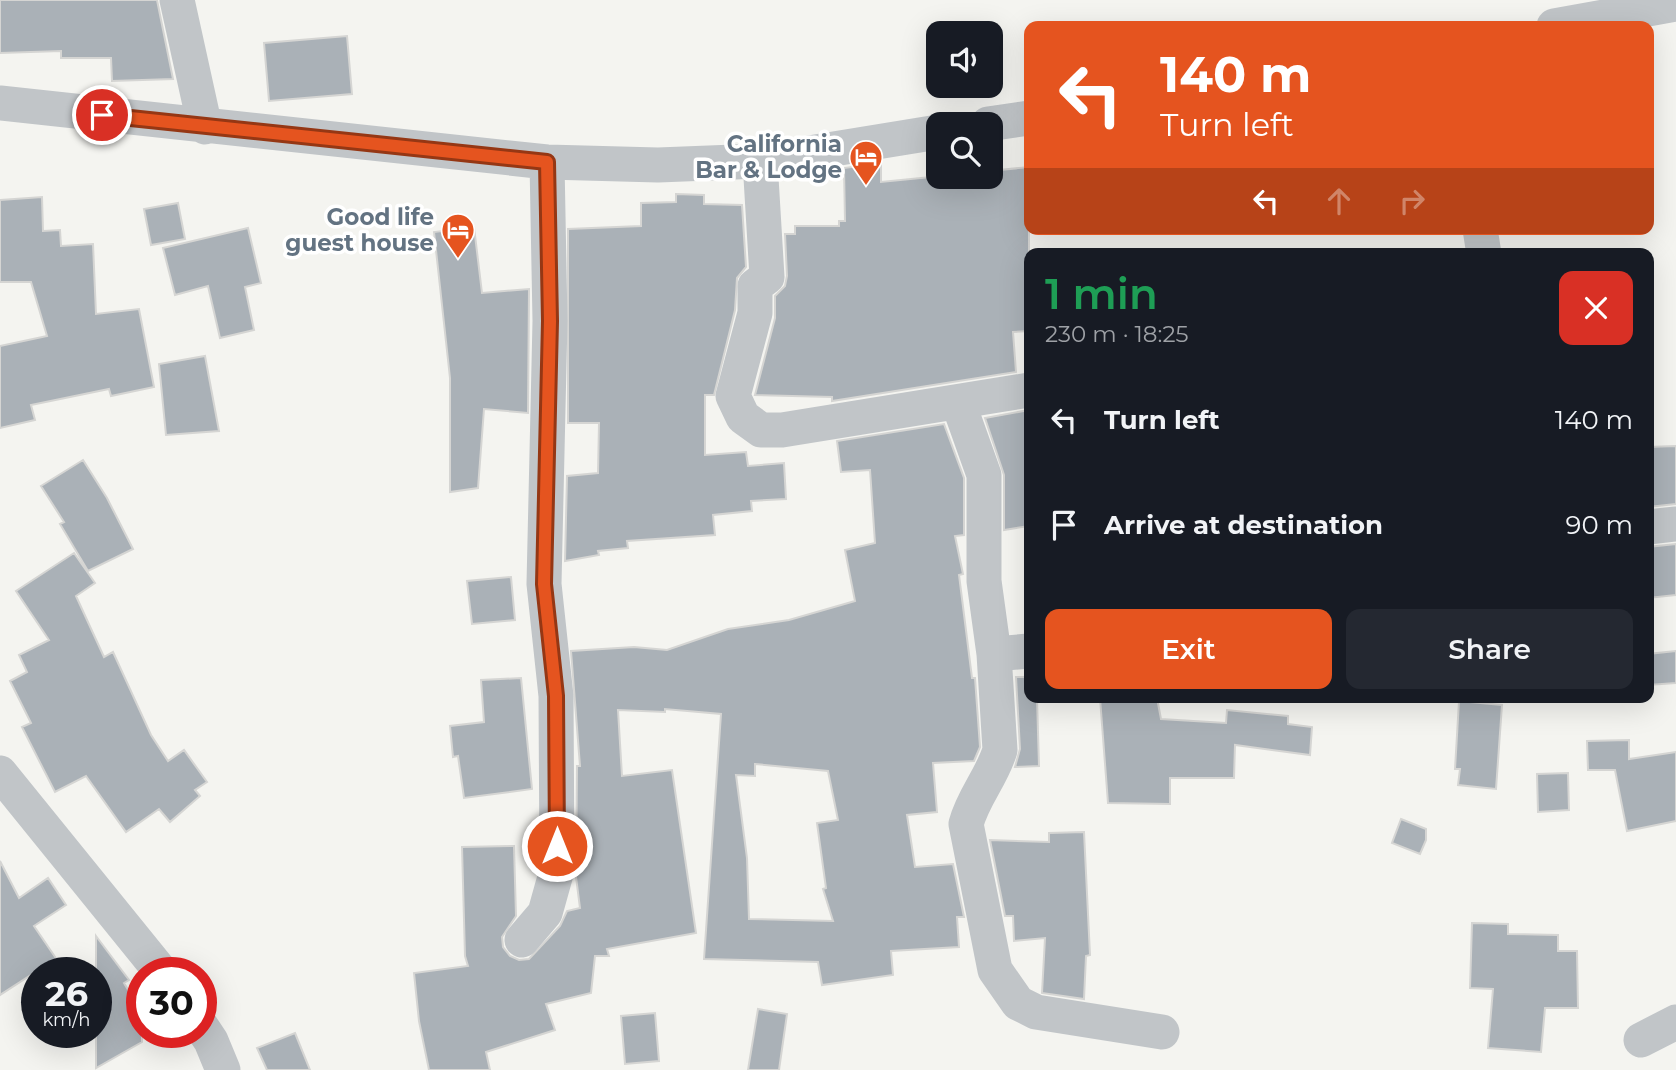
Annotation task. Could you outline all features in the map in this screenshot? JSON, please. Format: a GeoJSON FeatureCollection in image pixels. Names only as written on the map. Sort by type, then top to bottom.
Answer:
{"type":"FeatureCollection","features":[{"type":"Feature","properties":{"kind":"street"},"geometry":{"type":"LineString","coordinates":[[177,0],[205,127]]}},
{"type":"Feature","properties":{"kind":"street"},"geometry":{"type":"LineString","coordinates":[[1582,21],[1676,4]]}},
{"type":"Feature","properties":{"kind":"street"},"geometry":{"type":"LineString","coordinates":[[0,103],[547,162],[658,165],[760,161],[926,134]]}},
{"type":"Feature","properties":{"kind":"street"},"geometry":{"type":"LineString","coordinates":[[1003,122],[1024,119]]}},
{"type":"Feature","properties":{"kind":"street"},"geometry":{"type":"LineString","coordinates":[[760,161],[767,278],[755,286],[755,313],[733,397],[743,417],[761,430],[782,430],[1024,391]]}},
{"type":"Feature","properties":{"kind":"street"},"geometry":{"type":"LineString","coordinates":[[522,940],[545,913],[557,870],[556,696],[544,584],[550,321],[547,162]]}},
{"type":"Feature","properties":{"kind":"street"},"geometry":{"type":"LineString","coordinates":[[958,402],[984,475],[984,581],[994,654],[1000,750],[996,765],[970,808],[965,824],[995,970],[1018,1003],[1036,1012],[1162,1032]]}},
{"type":"Feature","properties":{"kind":"street"},"geometry":{"type":"LineString","coordinates":[[1654,526],[1676,524]]}},
{"type":"Feature","properties":{"kind":"street"},"geometry":{"type":"LineString","coordinates":[[994,654],[1024,651]]}},
{"type":"Feature","properties":{"kind":"street"},"geometry":{"type":"LineString","coordinates":[[0,774],[149,957]]}},
{"type":"Feature","properties":{"kind":"street"},"geometry":{"type":"LineString","coordinates":[[1641,1040],[1676,1022]]}},
{"type":"Feature","properties":{"kind":"street"},"geometry":{"type":"LineString","coordinates":[[215,1048],[223,1070]]}},
{"type":"Feature","properties":{"kind":"building"},"geometry":{"type":"Polygon","coordinates":[[[0,0],[157,0],[173,79],[112,81],[111,58],[61,58],[61,51],[0,53],[0,0]]]}},
{"type":"Feature","properties":{"kind":"building"},"geometry":{"type":"Polygon","coordinates":[[[347,36],[352,94],[269,101],[264,43],[347,36]]]}},
{"type":"Feature","properties":{"kind":"building"},"geometry":{"type":"Polygon","coordinates":[[[881,163],[881,182],[926,178],[926,189],[1003,189],[1003,170],[1024,168],[1024,235],[1029,235],[1029,248],[1024,248],[1024,331],[1013,332],[1016,372],[832,401],[832,397],[755,395],[775,318],[775,296],[785,286],[787,276],[785,234],[795,234],[795,226],[839,226],[839,221],[845,221],[844,168],[881,163]]]}},
{"type":"Feature","properties":{"kind":"building"},"geometry":{"type":"Polygon","coordinates":[[[676,194],[704,195],[704,204],[742,205],[746,267],[737,278],[735,310],[714,395],[705,395],[705,455],[746,452],[748,466],[784,463],[786,499],[751,501],[752,511],[713,515],[715,535],[627,541],[628,548],[598,551],[599,555],[565,561],[567,476],[598,473],[599,423],[568,423],[568,229],[641,226],[641,203],[676,202],[676,194]]]}},
{"type":"Feature","properties":{"kind":"building"},"geometry":{"type":"Polygon","coordinates":[[[42,197],[43,231],[60,230],[61,246],[93,244],[96,314],[139,309],[154,387],[111,396],[109,389],[31,405],[35,420],[0,428],[0,346],[47,336],[31,282],[0,282],[0,200],[42,197]]]}},
{"type":"Feature","properties":{"kind":"building"},"geometry":{"type":"Polygon","coordinates":[[[178,203],[185,239],[151,245],[144,209],[178,203]]]}},
{"type":"Feature","properties":{"kind":"building"},"geometry":{"type":"Polygon","coordinates":[[[474,227],[482,293],[529,289],[528,413],[484,409],[478,488],[450,492],[450,378],[434,232],[474,227]]]}},
{"type":"Feature","properties":{"kind":"building"},"geometry":{"type":"Polygon","coordinates":[[[248,228],[261,283],[245,287],[254,330],[220,338],[208,286],[175,295],[163,248],[248,228]]]}},
{"type":"Feature","properties":{"kind":"building"},"geometry":{"type":"Polygon","coordinates":[[[205,356],[219,431],[166,435],[159,364],[205,356]]]}},
{"type":"Feature","properties":{"kind":"building"},"geometry":{"type":"Polygon","coordinates":[[[1024,411],[1024,527],[1004,530],[1004,475],[985,418],[1024,411]]]}},
{"type":"Feature","properties":{"kind":"building"},"geometry":{"type":"Polygon","coordinates":[[[944,424],[964,478],[964,535],[955,536],[963,574],[959,575],[972,678],[975,678],[980,747],[974,761],[933,763],[937,812],[907,815],[915,867],[953,864],[964,917],[957,917],[959,947],[891,951],[893,975],[822,985],[818,962],[704,959],[721,714],[665,709],[665,712],[618,710],[622,776],[672,770],[696,933],[607,949],[609,956],[595,956],[591,993],[546,1004],[555,1030],[486,1052],[490,1070],[429,1070],[419,1021],[414,973],[468,966],[465,956],[462,847],[514,846],[516,916],[502,937],[503,947],[510,956],[519,960],[529,959],[560,926],[567,911],[580,908],[576,877],[577,766],[580,766],[571,651],[634,647],[667,650],[728,629],[789,620],[855,601],[845,550],[875,543],[870,470],[841,472],[837,441],[944,424]],[[755,764],[755,776],[736,775],[747,858],[749,919],[833,921],[823,889],[826,888],[817,823],[838,820],[828,771],[755,764]]]}},
{"type":"Feature","properties":{"kind":"building"},"geometry":{"type":"Polygon","coordinates":[[[1676,446],[1676,504],[1654,506],[1654,447],[1676,446]]]}},
{"type":"Feature","properties":{"kind":"building"},"geometry":{"type":"Polygon","coordinates":[[[83,460],[107,498],[133,549],[88,571],[60,524],[64,522],[41,486],[83,460]]]}},
{"type":"Feature","properties":{"kind":"building"},"geometry":{"type":"Polygon","coordinates":[[[1676,544],[1676,595],[1654,597],[1654,546],[1676,544]]]}},
{"type":"Feature","properties":{"kind":"building"},"geometry":{"type":"Polygon","coordinates":[[[74,553],[95,583],[76,596],[104,657],[113,652],[151,735],[168,761],[184,750],[207,782],[195,790],[200,796],[170,822],[159,809],[126,832],[86,776],[55,792],[22,727],[31,723],[10,681],[27,672],[19,655],[49,640],[16,591],[74,553]]]}},
{"type":"Feature","properties":{"kind":"building"},"geometry":{"type":"Polygon","coordinates":[[[511,577],[515,620],[472,624],[467,581],[511,577]]]}},
{"type":"Feature","properties":{"kind":"building"},"geometry":{"type":"Polygon","coordinates":[[[1676,651],[1676,683],[1654,685],[1654,653],[1676,651]]]}},
{"type":"Feature","properties":{"kind":"building"},"geometry":{"type":"Polygon","coordinates":[[[1016,677],[1024,677],[1024,703],[1037,703],[1039,766],[1015,767],[1020,749],[1016,677]]]}},
{"type":"Feature","properties":{"kind":"building"},"geometry":{"type":"Polygon","coordinates":[[[521,678],[532,789],[464,798],[458,756],[453,757],[450,726],[484,722],[481,680],[521,678]]]}},
{"type":"Feature","properties":{"kind":"building"},"geometry":{"type":"Polygon","coordinates":[[[1100,703],[1158,703],[1161,719],[1226,723],[1227,710],[1288,716],[1288,724],[1312,727],[1310,755],[1235,745],[1234,778],[1170,778],[1170,804],[1108,803],[1100,703]]]}},
{"type":"Feature","properties":{"kind":"building"},"geometry":{"type":"Polygon","coordinates":[[[1459,703],[1502,705],[1496,789],[1458,785],[1460,769],[1455,769],[1459,703]]]}},
{"type":"Feature","properties":{"kind":"building"},"geometry":{"type":"Polygon","coordinates":[[[1629,740],[1629,759],[1676,752],[1676,821],[1627,831],[1615,770],[1588,770],[1587,741],[1629,740]]]}},
{"type":"Feature","properties":{"kind":"building"},"geometry":{"type":"Polygon","coordinates":[[[1568,773],[1569,810],[1538,812],[1537,774],[1568,773]]]}},
{"type":"Feature","properties":{"kind":"building"},"geometry":{"type":"Polygon","coordinates":[[[1401,819],[1426,829],[1426,840],[1420,854],[1392,843],[1401,819]]]}},
{"type":"Feature","properties":{"kind":"building"},"geometry":{"type":"Polygon","coordinates":[[[1084,832],[1090,955],[1086,956],[1084,999],[1042,993],[1045,938],[1014,941],[1013,916],[1005,916],[990,840],[1049,842],[1049,833],[1084,832]]]}},
{"type":"Feature","properties":{"kind":"building"},"geometry":{"type":"Polygon","coordinates":[[[0,861],[19,898],[48,878],[66,905],[34,926],[55,957],[21,957],[21,981],[0,995],[0,861]]]}},
{"type":"Feature","properties":{"kind":"building"},"geometry":{"type":"Polygon","coordinates":[[[1472,923],[1508,924],[1508,934],[1558,935],[1558,951],[1577,951],[1578,1008],[1545,1008],[1541,1052],[1488,1048],[1493,989],[1470,988],[1472,923]]]}},
{"type":"Feature","properties":{"kind":"building"},"geometry":{"type":"Polygon","coordinates":[[[96,936],[112,957],[96,957],[96,936]]]}},
{"type":"Feature","properties":{"kind":"building"},"geometry":{"type":"Polygon","coordinates":[[[112,957],[126,976],[126,1048],[131,1048],[96,1068],[96,1048],[112,1048],[112,957]]]}},
{"type":"Feature","properties":{"kind":"building"},"geometry":{"type":"Polygon","coordinates":[[[758,1009],[787,1014],[779,1070],[748,1070],[758,1009]]]}},
{"type":"Feature","properties":{"kind":"building"},"geometry":{"type":"Polygon","coordinates":[[[655,1013],[659,1061],[625,1064],[621,1016],[655,1013]]]}},
{"type":"Feature","properties":{"kind":"building"},"geometry":{"type":"Polygon","coordinates":[[[295,1033],[310,1070],[267,1070],[257,1048],[295,1033]]]}},
{"type":"Feature","properties":{"kind":"place","name":"California Bar & Lodge"},"geometry":{"type":"Point","coordinates":[866,187]}},
{"type":"Feature","properties":{"kind":"place","name":"Good life guest house"},"geometry":{"type":"Point","coordinates":[458,260]}},
{"type":"Feature","properties":{"kind":"route"},"geometry":{"type":"LineString","coordinates":[[102,115],[547,162],[550,321],[544,584],[556,696],[557,846]]}}]}
